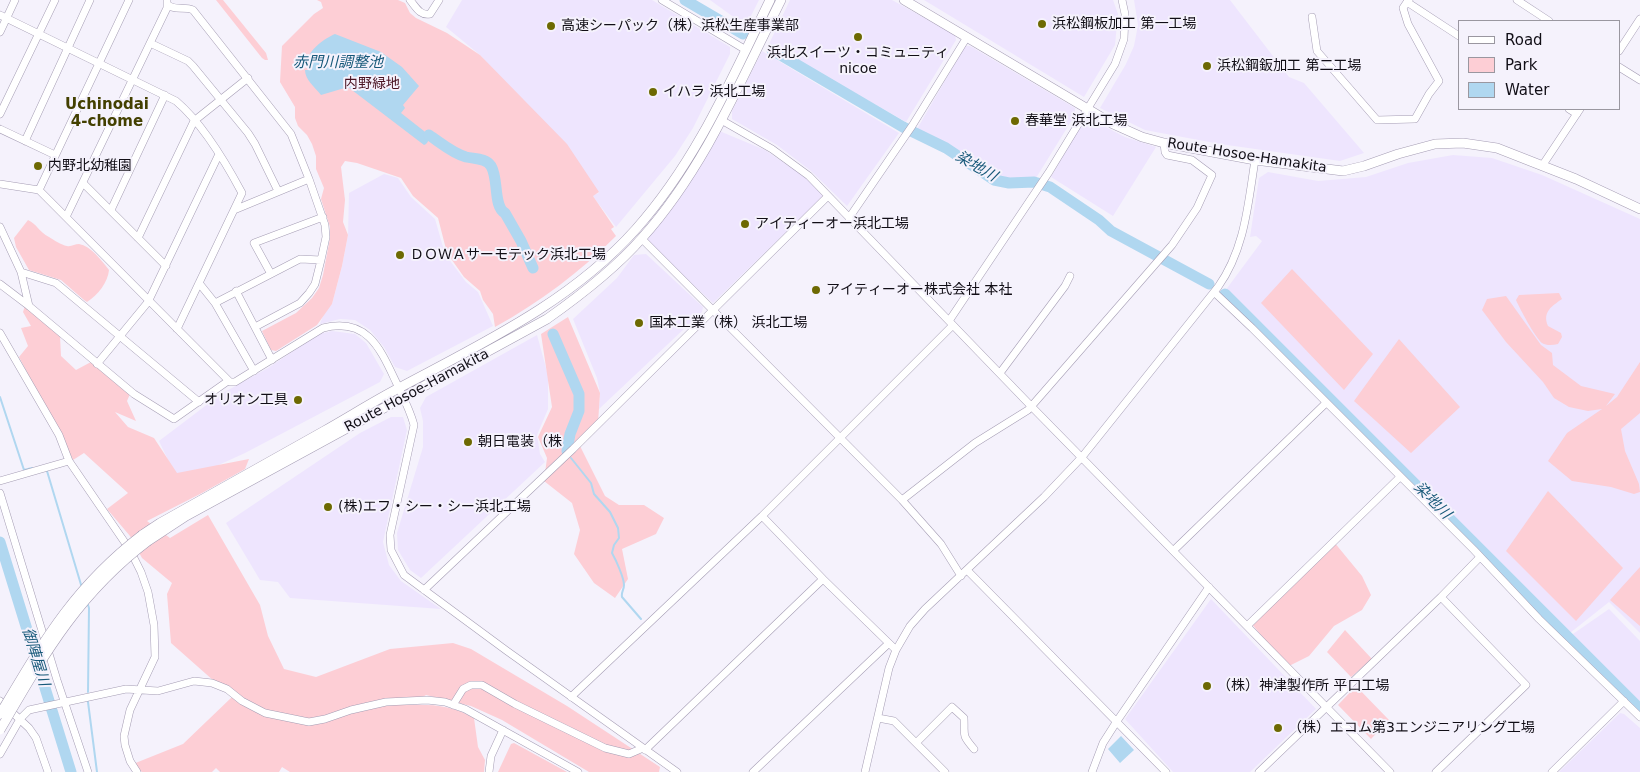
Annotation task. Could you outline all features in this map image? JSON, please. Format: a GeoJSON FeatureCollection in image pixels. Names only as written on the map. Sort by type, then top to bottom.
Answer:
{"type":"FeatureCollection","features":[{"type":"Feature","properties":{"kind":"main road","name":"Route Hosoe-Hamakita"},"geometry":{"type":"LineString","coordinates":[[758,37],[770,0]]}},
{"type":"Feature","properties":{"kind":"main road","name":"Route Hosoe-Hamakita"},"geometry":{"type":"LineString","coordinates":[[0,730],[51,645],[76,610],[160,523],[399,388],[460,357],[538,311],[592,273],[636,230],[666,194],[690,157],[751,47],[780,0]]}},
{"type":"Feature","properties":{"kind":"main road","name":"Route Hosoe-Hamakita"},"geometry":{"type":"LineString","coordinates":[[904,0],[1113,124],[1142,137],[1164,144],[1255,160],[1343,171],[1435,144],[1464,143],[1497,148],[1576,179],[1640,209]]}},
{"type":"Feature","properties":{"kind":"main road","name":"Route Hosoe-Hamakita"},"geometry":{"type":"LineString","coordinates":[[0,714],[41,645],[73,600],[113,559],[145,538],[548,319],[577,298],[642,239],[682,186],[722,121],[751,47]]}},
{"type":"Feature","properties":{"kind":"street"},"geometry":{"type":"LineString","coordinates":[[0,32],[3,17],[15,0]]}},
{"type":"Feature","properties":{"kind":"street"},"geometry":{"type":"LineString","coordinates":[[0,114],[55,0]]}},
{"type":"Feature","properties":{"kind":"street"},"geometry":{"type":"LineString","coordinates":[[25,141],[90,0]]}},
{"type":"Feature","properties":{"kind":"street"},"geometry":{"type":"LineString","coordinates":[[39,190],[129,0]]}},
{"type":"Feature","properties":{"kind":"street"},"geometry":{"type":"LineString","coordinates":[[410,0],[425,15],[430,14],[439,0]]}},
{"type":"Feature","properties":{"kind":"street"},"geometry":{"type":"LineString","coordinates":[[662,0],[751,47]]}},
{"type":"Feature","properties":{"kind":"street"},"geometry":{"type":"LineString","coordinates":[[570,697],[762,516],[951,323],[1115,64],[1122,46],[1125,23],[1122,0]]}},
{"type":"Feature","properties":{"kind":"street"},"geometry":{"type":"LineString","coordinates":[[1517,0],[1547,20]]}},
{"type":"Feature","properties":{"kind":"street"},"geometry":{"type":"LineString","coordinates":[[1312,16],[1317,51],[1377,120],[1416,119],[1429,94],[1439,81],[1408,24],[1403,8],[1408,1],[1458,35]]}},
{"type":"Feature","properties":{"kind":"street"},"geometry":{"type":"LineString","coordinates":[[66,217],[164,14],[170,5],[190,8],[291,134],[310,179],[323,217],[326,232],[315,284],[304,300],[255,327]]}},
{"type":"Feature","properties":{"kind":"street"},"geometry":{"type":"LineString","coordinates":[[3,17],[165,94],[181,105],[227,164],[247,204]]}},
{"type":"Feature","properties":{"kind":"street"},"geometry":{"type":"LineString","coordinates":[[1620,49],[1640,19]]}},
{"type":"Feature","properties":{"kind":"street"},"geometry":{"type":"LineString","coordinates":[[849,218],[912,126],[967,37]]}},
{"type":"Feature","properties":{"kind":"street"},"geometry":{"type":"LineString","coordinates":[[150,43],[188,61],[221,99],[255,144],[278,192]]}},
{"type":"Feature","properties":{"kind":"street"},"geometry":{"type":"LineString","coordinates":[[1620,68],[1640,80]]}},
{"type":"Feature","properties":{"kind":"street"},"geometry":{"type":"LineString","coordinates":[[138,238],[194,121],[248,78]]}},
{"type":"Feature","properties":{"kind":"street"},"geometry":{"type":"LineString","coordinates":[[111,210],[165,94]]}},
{"type":"Feature","properties":{"kind":"street"},"geometry":{"type":"LineString","coordinates":[[1542,166],[1579,111]]}},
{"type":"Feature","properties":{"kind":"street"},"geometry":{"type":"LineString","coordinates":[[722,121],[791,162],[809,176],[1031,406],[1390,772]]}},
{"type":"Feature","properties":{"kind":"street"},"geometry":{"type":"LineString","coordinates":[[0,129],[55,155]]}},
{"type":"Feature","properties":{"kind":"street"},"geometry":{"type":"LineString","coordinates":[[902,500],[988,433],[1031,406],[1161,257],[1197,208],[1212,175],[1192,160],[1167,155],[1164,144]]}},
{"type":"Feature","properties":{"kind":"street"},"geometry":{"type":"LineString","coordinates":[[97,364],[148,302],[219,154]]}},
{"type":"Feature","properties":{"kind":"street"},"geometry":{"type":"LineString","coordinates":[[865,772],[888,673],[896,650],[917,618],[1082,457],[1214,292],[1231,265],[1242,237],[1255,160]]}},
{"type":"Feature","properties":{"kind":"street"},"geometry":{"type":"LineString","coordinates":[[234,210],[310,179]]}},
{"type":"Feature","properties":{"kind":"street"},"geometry":{"type":"LineString","coordinates":[[83,183],[166,266]]}},
{"type":"Feature","properties":{"kind":"street"},"geometry":{"type":"LineString","coordinates":[[0,184],[39,190],[229,382]]}},
{"type":"Feature","properties":{"kind":"street"},"geometry":{"type":"LineString","coordinates":[[177,329],[242,193]]}},
{"type":"Feature","properties":{"kind":"street"},"geometry":{"type":"LineString","coordinates":[[424,590],[574,449],[828,196]]}},
{"type":"Feature","properties":{"kind":"street"},"geometry":{"type":"LineString","coordinates":[[271,274],[254,243],[323,217]]}},
{"type":"Feature","properties":{"kind":"street"},"geometry":{"type":"LineString","coordinates":[[0,227],[21,272],[29,306]]}},
{"type":"Feature","properties":{"kind":"street"},"geometry":{"type":"LineString","coordinates":[[642,239],[902,500],[941,544],[961,576]]}},
{"type":"Feature","properties":{"kind":"street"},"geometry":{"type":"LineString","coordinates":[[215,303],[300,259],[321,260]]}},
{"type":"Feature","properties":{"kind":"street"},"geometry":{"type":"LineString","coordinates":[[21,272],[56,283],[199,402]]}},
{"type":"Feature","properties":{"kind":"street"},"geometry":{"type":"LineString","coordinates":[[1000,374],[1065,286],[1070,276]]}},
{"type":"Feature","properties":{"kind":"street"},"geometry":{"type":"LineString","coordinates":[[199,283],[215,303],[254,371]]}},
{"type":"Feature","properties":{"kind":"street"},"geometry":{"type":"LineString","coordinates":[[0,284],[134,394],[174,419],[229,382],[235,382],[254,371],[322,328],[332,326],[349,327],[358,330],[373,341],[384,358],[404,398],[414,425],[390,535],[391,550],[404,575],[570,697],[677,772]]}},
{"type":"Feature","properties":{"kind":"street"},"geometry":{"type":"LineString","coordinates":[[236,291],[272,360]]}},
{"type":"Feature","properties":{"kind":"street"},"geometry":{"type":"LineString","coordinates":[[1214,292],[1480,557],[1539,619],[1640,716]]}},
{"type":"Feature","properties":{"kind":"street"},"geometry":{"type":"LineString","coordinates":[[0,333],[59,435],[69,461],[130,550],[148,592],[154,625],[155,657],[128,717],[124,736],[130,761],[138,772]]}},
{"type":"Feature","properties":{"kind":"street"},"geometry":{"type":"LineString","coordinates":[[1174,550],[1326,403]]}},
{"type":"Feature","properties":{"kind":"street"},"geometry":{"type":"LineString","coordinates":[[0,481],[69,461]]}},
{"type":"Feature","properties":{"kind":"street"},"geometry":{"type":"LineString","coordinates":[[1248,626],[1400,477]]}},
{"type":"Feature","properties":{"kind":"street"},"geometry":{"type":"LineString","coordinates":[[0,493],[57,680],[88,772]]}},
{"type":"Feature","properties":{"kind":"street"},"geometry":{"type":"LineString","coordinates":[[762,516],[896,650]]}},
{"type":"Feature","properties":{"kind":"street"},"geometry":{"type":"LineString","coordinates":[[1259,772],[1480,557]]}},
{"type":"Feature","properties":{"kind":"street"},"geometry":{"type":"LineString","coordinates":[[967,570],[1166,772]]}},
{"type":"Feature","properties":{"kind":"street"},"geometry":{"type":"LineString","coordinates":[[453,705],[463,689],[472,684],[482,685],[515,704],[605,748],[629,754],[644,749],[823,579]]}},
{"type":"Feature","properties":{"kind":"street"},"geometry":{"type":"LineString","coordinates":[[1092,772],[1103,743],[1209,587]]}},
{"type":"Feature","properties":{"kind":"street"},"geometry":{"type":"LineString","coordinates":[[1436,772],[1526,685],[1441,596]]}},
{"type":"Feature","properties":{"kind":"street"},"geometry":{"type":"LineString","coordinates":[[753,772],[888,644]]}},
{"type":"Feature","properties":{"kind":"street"},"geometry":{"type":"LineString","coordinates":[[0,754],[20,719],[28,710],[126,689],[158,691],[194,681],[212,683],[265,713],[308,722],[386,702],[427,700],[445,702],[465,710],[578,772]]}},
{"type":"Feature","properties":{"kind":"street"},"geometry":{"type":"LineString","coordinates":[[0,701],[20,719],[36,738],[48,772]]}},
{"type":"Feature","properties":{"kind":"street"},"geometry":{"type":"LineString","coordinates":[[1552,772],[1624,701]]}},
{"type":"Feature","properties":{"kind":"street"},"geometry":{"type":"LineString","coordinates":[[916,743],[952,707],[964,718],[963,734],[974,749]]}},
{"type":"Feature","properties":{"kind":"street"},"geometry":{"type":"LineString","coordinates":[[878,718],[894,721],[945,772]]}},
{"type":"Feature","properties":{"kind":"street"},"geometry":{"type":"LineString","coordinates":[[488,772],[491,756],[502,730]]}},
{"type":"Feature","properties":{"kind":"shaded area"},"geometry":{"type":"Polygon","coordinates":[[[462,0],[652,0],[730,47],[730,54],[693,128],[675,156],[616,227],[592,195],[599,193],[480,55],[446,27],[462,0]]]}},
{"type":"Feature","properties":{"kind":"shaded area"},"geometry":{"type":"Polygon","coordinates":[[[710,0],[759,0],[746,26],[710,0]]]}},
{"type":"Feature","properties":{"kind":"shaded area"},"geometry":{"type":"Polygon","coordinates":[[[790,0],[892,0],[955,35],[956,40],[906,122],[769,44],[790,0]]]}},
{"type":"Feature","properties":{"kind":"shaded area"},"geometry":{"type":"Polygon","coordinates":[[[924,0],[1113,0],[1118,14],[1115,45],[1084,97],[924,0]]]}},
{"type":"Feature","properties":{"kind":"shaded area"},"geometry":{"type":"Polygon","coordinates":[[[1134,0],[1230,0],[1289,77],[1304,83],[1364,153],[1340,161],[1220,144],[1145,130],[1100,108],[1126,64],[1134,46],[1138,25],[1134,0]]]}},
{"type":"Feature","properties":{"kind":"shaded area"},"geometry":{"type":"Polygon","coordinates":[[[965,46],[970,46],[1075,108],[1075,115],[1036,178],[1006,180],[997,178],[946,144],[917,129],[965,46]]]}},
{"type":"Feature","properties":{"kind":"shaded area"},"geometry":{"type":"Polygon","coordinates":[[[762,51],[899,133],[847,206],[811,171],[777,145],[732,119],[732,111],[762,51]]]}},
{"type":"Feature","properties":{"kind":"shaded area"},"geometry":{"type":"Polygon","coordinates":[[[1084,119],[1090,119],[1125,137],[1156,147],[1113,216],[1051,177],[1084,119]]]}},
{"type":"Feature","properties":{"kind":"shaded area"},"geometry":{"type":"Polygon","coordinates":[[[717,130],[765,150],[806,178],[823,196],[713,303],[645,240],[717,130]]]}},
{"type":"Feature","properties":{"kind":"shaded area"},"geometry":{"type":"Polygon","coordinates":[[[1453,155],[1492,158],[1542,175],[1640,219],[1640,633],[1609,602],[1570,633],[1225,291],[1262,241],[1256,236],[1250,237],[1259,178],[1268,172],[1318,181],[1366,177],[1408,163],[1453,155]]]}},
{"type":"Feature","properties":{"kind":"shaded area"},"geometry":{"type":"Polygon","coordinates":[[[384,174],[398,178],[411,197],[435,219],[445,254],[466,282],[478,292],[493,326],[407,371],[395,367],[384,347],[370,330],[355,320],[340,319],[320,324],[324,313],[332,304],[342,266],[348,235],[349,193],[384,174]]]}},
{"type":"Feature","properties":{"kind":"shaded area"},"geometry":{"type":"Polygon","coordinates":[[[646,254],[703,307],[702,312],[599,409],[600,393],[597,378],[573,319],[617,278],[634,255],[646,254]]]}},
{"type":"Feature","properties":{"kind":"shaded area"},"geometry":{"type":"Polygon","coordinates":[[[332,331],[355,334],[366,343],[384,374],[380,382],[245,453],[179,483],[159,441],[221,394],[268,368],[319,334],[332,331]]]}},
{"type":"Feature","properties":{"kind":"shaded area"},"geometry":{"type":"Polygon","coordinates":[[[537,335],[548,375],[548,409],[537,435],[540,454],[545,462],[421,578],[410,570],[398,550],[397,533],[423,447],[423,421],[420,408],[426,397],[537,335]]]}},
{"type":"Feature","properties":{"kind":"shaded area"},"geometry":{"type":"Polygon","coordinates":[[[391,417],[403,417],[407,430],[383,542],[389,565],[401,581],[441,609],[290,598],[278,582],[260,580],[226,523],[360,433],[391,417]]]}},
{"type":"Feature","properties":{"kind":"shaded area"},"geometry":{"type":"Polygon","coordinates":[[[1211,599],[1316,709],[1250,772],[1173,772],[1125,719],[1211,599]]]}},
{"type":"Feature","properties":{"kind":"shaded area"},"geometry":{"type":"Polygon","coordinates":[[[1609,609],[1640,641],[1640,705],[1570,636],[1609,609]]]}},
{"type":"Feature","properties":{"kind":"shaded area"},"geometry":{"type":"Polygon","coordinates":[[[1620,713],[1624,714],[1640,728],[1640,772],[1559,772],[1620,713]]]}},
{"type":"Feature","properties":{"kind":"green space"},"geometry":{"type":"Polygon","coordinates":[[[216,0],[223,0],[266,53],[268,60],[262,58],[216,0]]]}},
{"type":"Feature","properties":{"kind":"green space","name":"内野緑地"},"geometry":{"type":"Polygon","coordinates":[[[317,0],[398,0],[405,3],[410,13],[416,18],[447,33],[480,55],[567,144],[599,192],[593,196],[614,227],[611,229],[616,236],[559,286],[495,327],[493,314],[483,300],[480,291],[464,277],[447,253],[438,218],[413,196],[401,178],[357,163],[345,161],[341,167],[345,200],[343,222],[348,235],[332,304],[317,325],[276,351],[271,350],[262,331],[296,313],[312,298],[319,288],[323,275],[330,238],[330,227],[321,199],[324,188],[316,169],[316,156],[307,135],[298,126],[295,118],[295,107],[280,82],[282,46],[314,14],[323,8],[321,2],[317,0]]]}},
{"type":"Feature","properties":{"kind":"green space"},"geometry":{"type":"Polygon","coordinates":[[[28,220],[60,244],[68,246],[83,245],[96,254],[109,270],[107,279],[99,292],[87,302],[61,280],[29,270],[16,247],[14,238],[28,220]]]}},
{"type":"Feature","properties":{"kind":"green space"},"geometry":{"type":"Polygon","coordinates":[[[1292,269],[1373,354],[1344,390],[1261,303],[1292,269]]]}},
{"type":"Feature","properties":{"kind":"green space"},"geometry":{"type":"Polygon","coordinates":[[[1559,293],[1562,299],[1549,310],[1546,321],[1548,326],[1561,333],[1562,337],[1558,344],[1546,345],[1536,335],[1516,300],[1519,295],[1559,293]]]}},
{"type":"Feature","properties":{"kind":"green space"},"geometry":{"type":"Polygon","coordinates":[[[1506,296],[1541,345],[1552,353],[1553,365],[1581,386],[1615,394],[1606,406],[1617,397],[1640,362],[1640,413],[1621,429],[1625,451],[1639,484],[1640,492],[1634,494],[1611,487],[1572,481],[1548,461],[1567,433],[1602,409],[1588,411],[1569,407],[1554,398],[1543,382],[1506,342],[1482,310],[1487,299],[1506,296]]]}},
{"type":"Feature","properties":{"kind":"green space"},"geometry":{"type":"Polygon","coordinates":[[[25,306],[60,336],[61,356],[76,370],[91,362],[130,394],[127,401],[136,421],[115,412],[128,427],[154,438],[177,473],[249,459],[245,469],[147,521],[170,538],[208,515],[260,605],[268,636],[284,669],[316,677],[390,649],[453,643],[471,649],[567,706],[660,767],[659,772],[589,772],[502,720],[471,706],[426,695],[409,705],[443,707],[474,718],[478,747],[485,760],[484,772],[290,772],[282,767],[279,772],[220,772],[216,768],[212,772],[142,772],[133,764],[183,744],[232,697],[171,643],[167,594],[172,583],[142,558],[130,536],[107,509],[128,493],[84,453],[73,460],[19,357],[28,346],[21,328],[31,326],[23,312],[25,306]]]}},
{"type":"Feature","properties":{"kind":"green space"},"geometry":{"type":"Polygon","coordinates":[[[568,317],[600,393],[598,423],[579,444],[605,496],[619,505],[644,505],[664,518],[656,534],[622,549],[628,579],[615,598],[594,583],[574,554],[580,530],[572,503],[544,481],[547,458],[538,437],[552,407],[541,334],[568,317]]]}},
{"type":"Feature","properties":{"kind":"green space"},"geometry":{"type":"Polygon","coordinates":[[[1399,339],[1460,407],[1411,453],[1354,401],[1399,339]]]}},
{"type":"Feature","properties":{"kind":"green space"},"geometry":{"type":"Polygon","coordinates":[[[1548,491],[1623,568],[1576,621],[1506,551],[1548,491]]]}},
{"type":"Feature","properties":{"kind":"green space"},"geometry":{"type":"Polygon","coordinates":[[[1334,542],[1362,576],[1371,595],[1362,610],[1334,626],[1309,656],[1287,667],[1251,623],[1334,542]]]}},
{"type":"Feature","properties":{"kind":"green space"},"geometry":{"type":"Polygon","coordinates":[[[1640,567],[1640,626],[1610,600],[1640,567]]]}},
{"type":"Feature","properties":{"kind":"green space"},"geometry":{"type":"Polygon","coordinates":[[[1345,630],[1372,659],[1351,677],[1327,652],[1345,630]]]}},
{"type":"Feature","properties":{"kind":"green space"},"geometry":{"type":"Polygon","coordinates":[[[1356,686],[1389,720],[1371,739],[1338,705],[1356,686]]]}},
{"type":"Feature","properties":{"kind":"green space"},"geometry":{"type":"Polygon","coordinates":[[[514,743],[567,772],[498,772],[511,744],[514,743]]]}},
{"type":"Feature","properties":{"kind":"water","name":"赤門川調整池"},"geometry":{"type":"Polygon","coordinates":[[[335,34],[381,52],[402,67],[419,86],[403,105],[405,108],[401,113],[429,135],[427,143],[424,145],[348,87],[321,95],[305,74],[305,70],[311,70],[311,64],[307,63],[313,50],[335,34]]]}},
{"type":"Feature","properties":{"kind":"water"},"geometry":{"type":"Polygon","coordinates":[[[1121,736],[1134,750],[1120,763],[1108,749],[1121,736]]]}},
{"type":"Feature","properties":{"kind":"waterway","name":"染地川"},"geometry":{"type":"LineString","coordinates":[[685,0],[743,34]]}},
{"type":"Feature","properties":{"kind":"waterway","name":"染地川"},"geometry":{"type":"LineString","coordinates":[[772,50],[903,127],[946,148],[994,180],[1009,183],[1034,182],[1050,187],[1099,220],[1111,231],[1209,284]]}},
{"type":"Feature","properties":{"kind":"waterway"},"geometry":{"type":"LineString","coordinates":[[429,135],[456,153],[489,163],[495,178],[497,199],[501,210],[505,213],[521,241],[533,268]]}},
{"type":"Feature","properties":{"kind":"waterway","name":"染地川"},"geometry":{"type":"LineString","coordinates":[[1225,294],[1640,709]]}},
{"type":"Feature","properties":{"kind":"waterway"},"geometry":{"type":"LineString","coordinates":[[553,334],[579,394],[579,411],[570,434],[567,451]]}},
{"type":"Feature","properties":{"kind":"waterway"},"geometry":{"type":"LineString","coordinates":[[0,397],[24,470],[32,468]]}},
{"type":"Feature","properties":{"kind":"waterway"},"geometry":{"type":"LineString","coordinates":[[571,458],[591,483],[594,494],[610,512],[618,528],[619,538],[614,545],[612,553],[624,582],[622,597],[641,619]]}},
{"type":"Feature","properties":{"kind":"waterway"},"geometry":{"type":"LineString","coordinates":[[47,471],[82,588]]}},
{"type":"Feature","properties":{"kind":"waterway","name":"御陣屋川"},"geometry":{"type":"LineString","coordinates":[[0,542],[71,772]]}},
{"type":"Feature","properties":{"kind":"waterway"},"geometry":{"type":"LineString","coordinates":[[87,602],[89,608],[88,692]]}},
{"type":"Feature","properties":{"kind":"waterway"},"geometry":{"type":"LineString","coordinates":[[88,702],[97,772]]}},
{"type":"Feature","properties":{"kind":"place","name":"浜松鋼板加工 第一工場"},"geometry":{"type":"Point","coordinates":[1042,24]}},
{"type":"Feature","properties":{"kind":"place","name":"高速シーパック（株）浜松生産事業部"},"geometry":{"type":"Point","coordinates":[551,26]}},
{"type":"Feature","properties":{"kind":"place","name":"浜北スイーツ・コミュニティ nicoe"},"geometry":{"type":"Point","coordinates":[858,37]}},
{"type":"Feature","properties":{"kind":"place","name":"浜松鋼鈑加工 第二工場"},"geometry":{"type":"Point","coordinates":[1207,66]}},
{"type":"Feature","properties":{"kind":"place","name":"イハラ 浜北工場"},"geometry":{"type":"Point","coordinates":[653,92]}},
{"type":"Feature","properties":{"kind":"place","name":"春華堂 浜北工場"},"geometry":{"type":"Point","coordinates":[1015,121]}},
{"type":"Feature","properties":{"kind":"place","name":"内野北幼稚園"},"geometry":{"type":"Point","coordinates":[38,166]}},
{"type":"Feature","properties":{"kind":"place","name":"アイティーオー浜北工場"},"geometry":{"type":"Point","coordinates":[745,224]}},
{"type":"Feature","properties":{"kind":"place","name":"ＤＯＷＡサーモテック浜北工場"},"geometry":{"type":"Point","coordinates":[400,255]}},
{"type":"Feature","properties":{"kind":"place","name":"アイティーオー株式会社 本社"},"geometry":{"type":"Point","coordinates":[816,290]}},
{"type":"Feature","properties":{"kind":"place","name":"国本工業（株） 浜北工場"},"geometry":{"type":"Point","coordinates":[639,323]}},
{"type":"Feature","properties":{"kind":"place","name":"オリオン工具"},"geometry":{"type":"Point","coordinates":[298,400]}},
{"type":"Feature","properties":{"kind":"place","name":"朝日電装（株"},"geometry":{"type":"Point","coordinates":[468,442]}},
{"type":"Feature","properties":{"kind":"place","name":"(株)エフ・シー・シー浜北工場"},"geometry":{"type":"Point","coordinates":[328,507]}},
{"type":"Feature","properties":{"kind":"place","name":"（株）神津製作所 平口工場"},"geometry":{"type":"Point","coordinates":[1207,686]}},
{"type":"Feature","properties":{"kind":"place","name":"（株）エコム第3エンジニアリング工場"},"geometry":{"type":"Point","coordinates":[1278,728]}},
{"type":"Feature","properties":{"kind":"district","name":"Uchinodai 4-chome"},"geometry":{"type":"Point","coordinates":[107,114]}}]}
